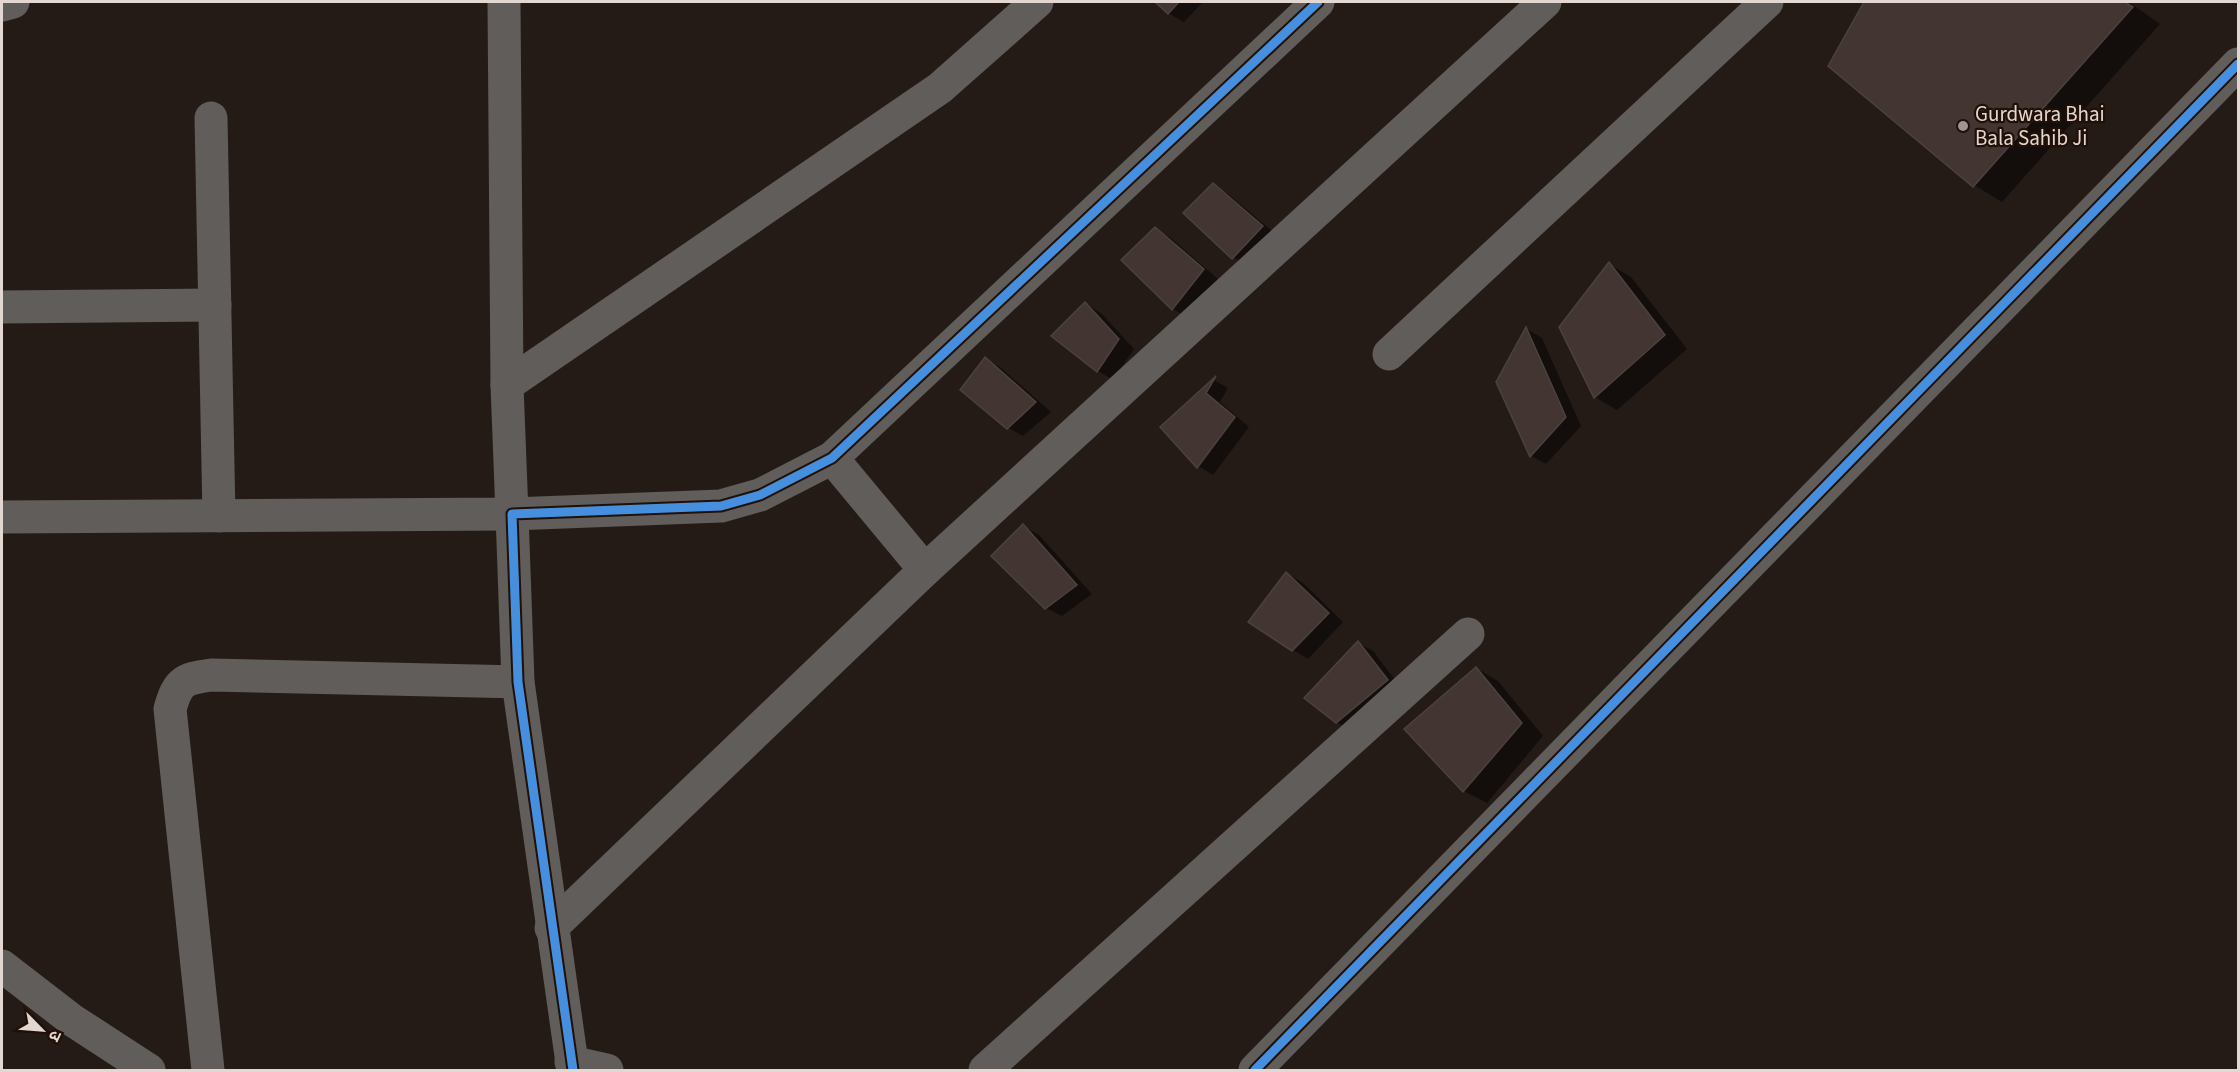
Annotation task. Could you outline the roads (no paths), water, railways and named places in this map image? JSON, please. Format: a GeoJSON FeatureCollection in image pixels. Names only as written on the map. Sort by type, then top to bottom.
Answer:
{"type":"FeatureCollection","features":[{"type":"Feature","properties":{"kind":"street"},"geometry":{"type":"LineString","coordinates":[[2,5],[13,2]]}},
{"type":"Feature","properties":{"kind":"street"},"geometry":{"type":"LineString","coordinates":[[507,385],[940,88],[1036,2]]}},
{"type":"Feature","properties":{"kind":"street"},"geometry":{"type":"LineString","coordinates":[[2,517],[512,514],[722,506],[760,495],[832,458],[1318,2]]}},
{"type":"Feature","properties":{"kind":"street"},"geometry":{"type":"LineString","coordinates":[[551,928],[925,570],[1545,2]]}},
{"type":"Feature","properties":{"kind":"street"},"geometry":{"type":"LineString","coordinates":[[1389,354],[1767,2]]}},
{"type":"Feature","properties":{"kind":"street"},"geometry":{"type":"LineString","coordinates":[[509,4],[507,385],[518,682],[572,1066],[607,1071]]}},
{"type":"Feature","properties":{"kind":"street"},"geometry":{"type":"LineString","coordinates":[[1255,1071],[2238,64]]}},
{"type":"Feature","properties":{"kind":"street"},"geometry":{"type":"LineString","coordinates":[[211,118],[219,516]]}},
{"type":"Feature","properties":{"kind":"street"},"geometry":{"type":"LineString","coordinates":[[2,307],[215,305]]}},
{"type":"Feature","properties":{"kind":"street"},"geometry":{"type":"LineString","coordinates":[[832,458],[925,570]]}},
{"type":"Feature","properties":{"kind":"street"},"geometry":{"type":"LineString","coordinates":[[986,1071],[1468,634]]}},
{"type":"Feature","properties":{"kind":"street"},"geometry":{"type":"LineString","coordinates":[[208,1071],[170,710],[177,688],[191,678],[211,675],[518,682]]}},
{"type":"Feature","properties":{"kind":"street"},"geometry":{"type":"LineString","coordinates":[[2,966],[72,1020],[149,1071]]}},
{"type":"Feature","properties":{"kind":"place","name":"Gurdwara Bhai Bala Sahib Ji"},"geometry":{"type":"Point","coordinates":[1963,126]}}]}
